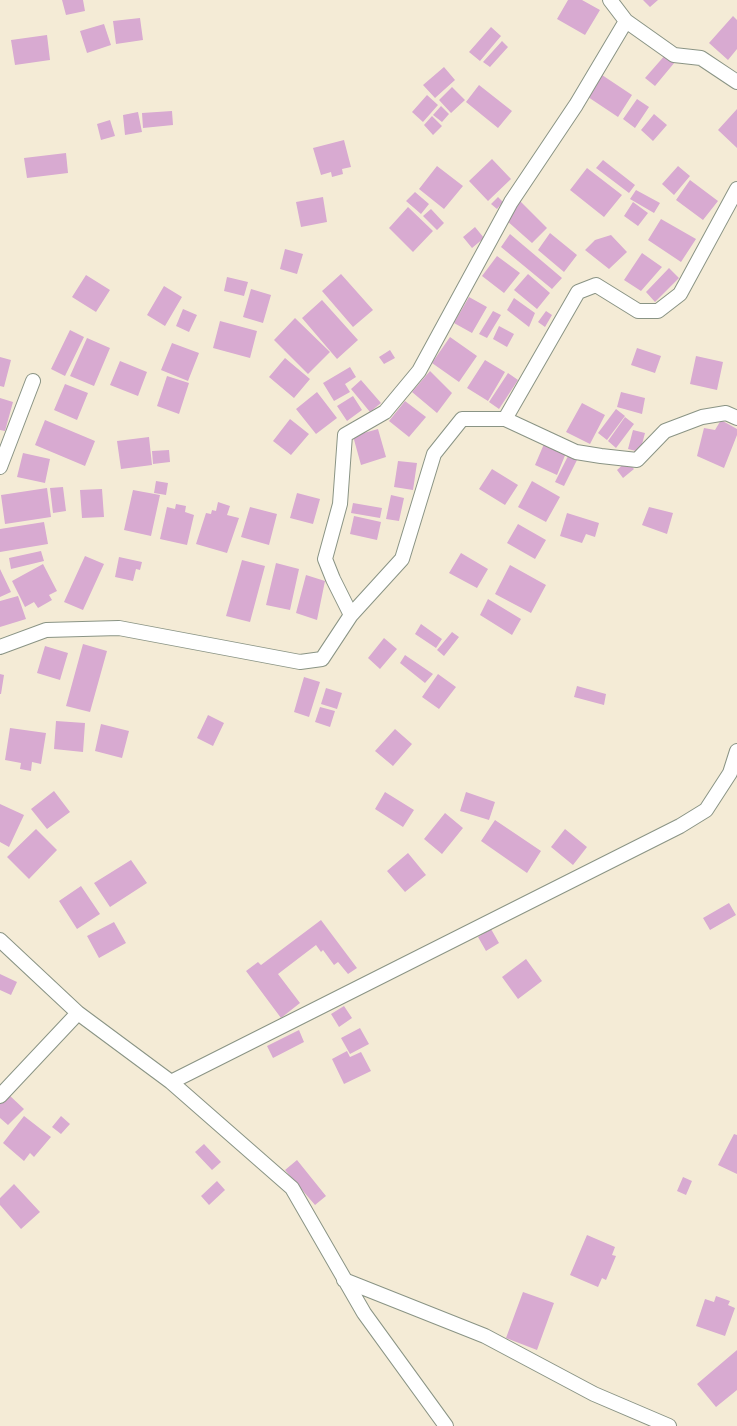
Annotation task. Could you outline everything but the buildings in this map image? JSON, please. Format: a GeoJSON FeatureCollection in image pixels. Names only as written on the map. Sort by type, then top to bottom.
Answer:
{"type":"FeatureCollection","features":[{"type":"Feature","properties":{"kind":"street"},"geometry":{"type":"LineString","coordinates":[[610,0],[626,21],[674,55],[701,58],[737,82]]}},
{"type":"Feature","properties":{"kind":"street"},"geometry":{"type":"LineString","coordinates":[[351,615],[333,579],[326,559],[340,504],[345,435],[385,412],[419,371],[511,202],[576,105],[626,21]]}},
{"type":"Feature","properties":{"kind":"street"},"geometry":{"type":"LineString","coordinates":[[505,419],[578,292],[596,285],[638,311],[658,311],[680,294],[737,190]]}},
{"type":"Feature","properties":{"kind":"street"},"geometry":{"type":"LineString","coordinates":[[0,467],[33,381]]}},
{"type":"Feature","properties":{"kind":"street"},"geometry":{"type":"LineString","coordinates":[[0,647],[46,630],[118,628],[300,662],[322,659],[351,615],[402,559],[434,454],[462,419],[505,419],[576,452],[637,460],[665,431],[702,417],[726,413],[737,418]]}},
{"type":"Feature","properties":{"kind":"street"},"geometry":{"type":"LineString","coordinates":[[170,1082],[680,826],[706,810],[730,773],[737,751]]}},
{"type":"Feature","properties":{"kind":"street"},"geometry":{"type":"LineString","coordinates":[[0,940],[78,1013],[170,1082],[292,1188],[364,1313],[446,1426]]}},
{"type":"Feature","properties":{"kind":"street"},"geometry":{"type":"LineString","coordinates":[[0,1096],[78,1013]]}},
{"type":"Feature","properties":{"kind":"street"},"geometry":{"type":"LineString","coordinates":[[344,1280],[485,1336],[594,1394],[669,1426]]}}]}
